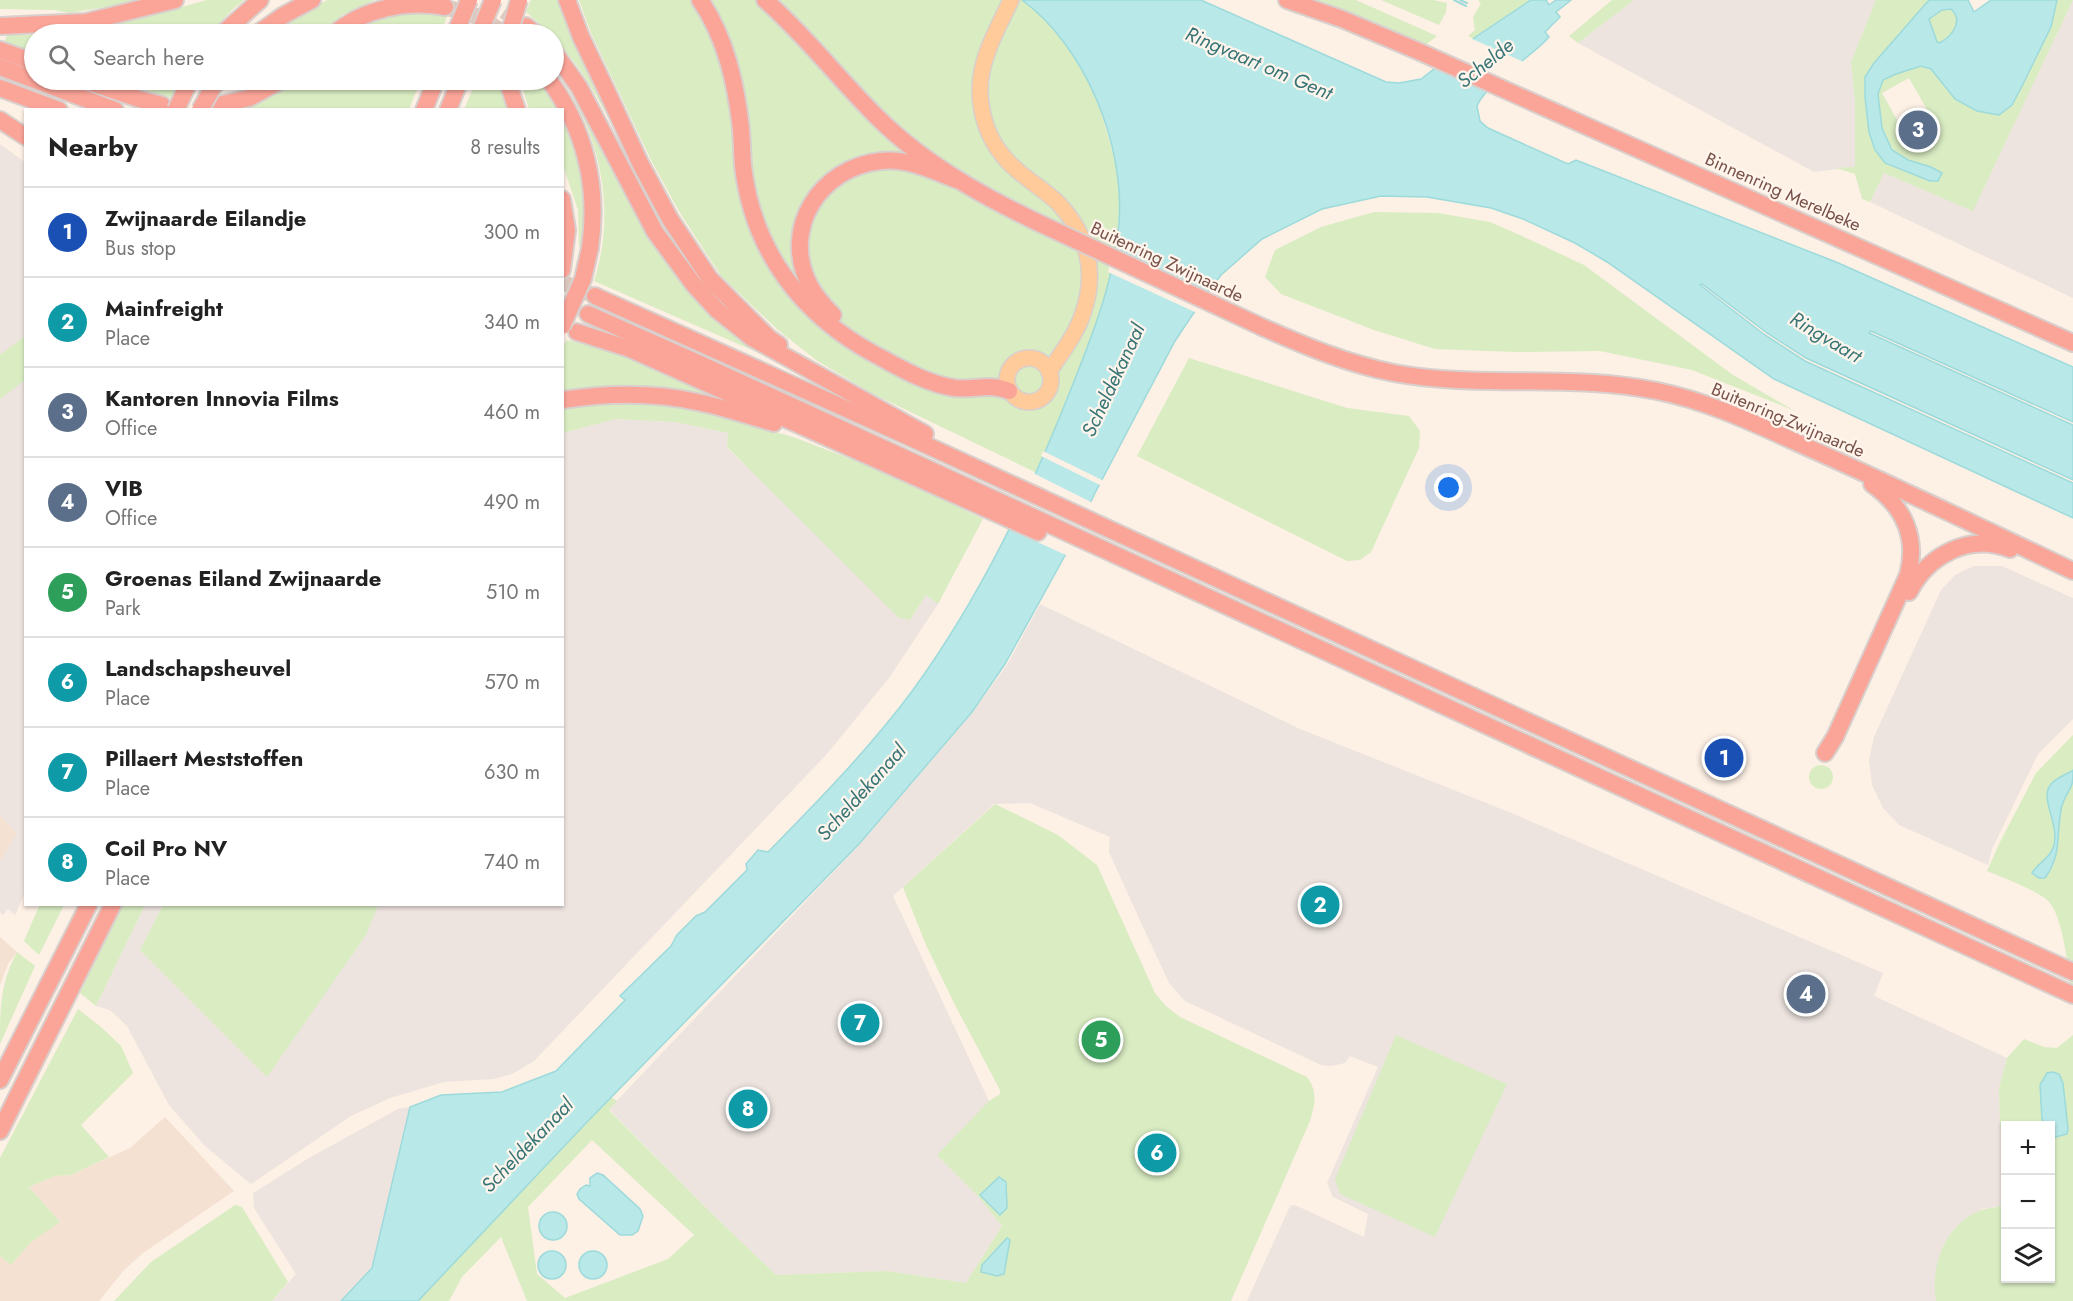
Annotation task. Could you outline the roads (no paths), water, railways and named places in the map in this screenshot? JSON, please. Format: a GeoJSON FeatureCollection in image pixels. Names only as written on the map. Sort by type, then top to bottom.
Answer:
{"type":"FeatureCollection","features":[{"type":"Feature","properties":{"kind":"highway"},"geometry":{"type":"LineString","coordinates":[[56,24],[86,22],[175,0]]}},
{"type":"Feature","properties":{"kind":"highway"},"geometry":{"type":"LineString","coordinates":[[233,24],[260,0]]}},
{"type":"Feature","properties":{"kind":"highway"},"geometry":{"type":"LineString","coordinates":[[271,24],[312,0]]}},
{"type":"Feature","properties":{"kind":"highway"},"geometry":{"type":"LineString","coordinates":[[459,24],[469,0]]}},
{"type":"Feature","properties":{"kind":"highway"},"geometry":{"type":"LineString","coordinates":[[483,24],[493,0]]}},
{"type":"Feature","properties":{"kind":"highway"},"geometry":{"type":"LineString","coordinates":[[512,24],[519,0]]}},
{"type":"Feature","properties":{"kind":"highway"},"geometry":{"type":"LineString","coordinates":[[567,0],[581,36],[640,163],[670,219],[710,279],[769,338],[831,381]]}},
{"type":"Feature","properties":{"kind":"highway"},"geometry":{"type":"LineString","coordinates":[[700,0],[715,26],[732,73],[741,131],[743,165],[752,211],[760,234],[784,278],[816,314],[835,329],[857,344],[893,363],[943,386],[970,388],[1008,383]]}},
{"type":"Feature","properties":{"kind":"highway"},"geometry":{"type":"LineString","coordinates":[[765,0],[877,116],[935,166],[957,180]]}},
{"type":"Feature","properties":{"kind":"highway","name":"Binnenring Merelbeke"},"geometry":{"type":"LineString","coordinates":[[1287,0],[1342,19],[1418,51],[2073,343]]}},
{"type":"Feature","properties":{"kind":"highway"},"geometry":{"type":"LineString","coordinates":[[349,24],[368,13],[388,6],[412,3],[445,6]]}},
{"type":"Feature","properties":{"kind":"highway"},"geometry":{"type":"LineString","coordinates":[[0,26],[24,26]]}},
{"type":"Feature","properties":{"kind":"highway"},"geometry":{"type":"LineString","coordinates":[[0,50],[24,58]]}},
{"type":"Feature","properties":{"kind":"highway"},"geometry":{"type":"LineString","coordinates":[[564,66],[579,87],[656,232],[694,285],[717,310],[752,338],[1000,479],[2073,972]]}},
{"type":"Feature","properties":{"kind":"highway"},"geometry":{"type":"LineString","coordinates":[[0,67],[24,76]]}},
{"type":"Feature","properties":{"kind":"highway"},"geometry":{"type":"LineString","coordinates":[[0,88],[53,108]]}},
{"type":"Feature","properties":{"kind":"highway"},"geometry":{"type":"LineString","coordinates":[[62,90],[110,108]]}},
{"type":"Feature","properties":{"kind":"highway"},"geometry":{"type":"LineString","coordinates":[[112,90],[169,107],[182,90]]}},
{"type":"Feature","properties":{"kind":"highway"},"geometry":{"type":"LineString","coordinates":[[207,108],[213,90]]}},
{"type":"Feature","properties":{"kind":"highway"},"geometry":{"type":"LineString","coordinates":[[207,108],[249,98],[264,90]]}},
{"type":"Feature","properties":{"kind":"highway"},"geometry":{"type":"LineString","coordinates":[[425,108],[432,90]]}},
{"type":"Feature","properties":{"kind":"highway"},"geometry":{"type":"LineString","coordinates":[[449,108],[456,90]]}},
{"type":"Feature","properties":{"kind":"highway"},"geometry":{"type":"LineString","coordinates":[[510,90],[516,108]]}},
{"type":"Feature","properties":{"kind":"highway"},"geometry":{"type":"LineString","coordinates":[[555,90],[575,122],[587,159],[593,196],[591,248],[570,329],[630,349],[888,464]]}},
{"type":"Feature","properties":{"kind":"highway"},"geometry":{"type":"LineString","coordinates":[[0,120],[24,136]]}},
{"type":"Feature","properties":{"kind":"highway"},"geometry":{"type":"LineString","coordinates":[[957,180],[912,164],[896,161],[865,163],[847,170],[832,179],[821,190],[804,219],[801,252],[804,270],[809,286],[834,316],[850,330],[880,347],[922,369],[951,379],[989,379],[1008,383]]}},
{"type":"Feature","properties":{"kind":"highway","name":"Buitenring Zwijnaarde"},"geometry":{"type":"LineString","coordinates":[[957,180],[993,201],[1262,327]]}},
{"type":"Feature","properties":{"kind":"highway"},"geometry":{"type":"LineString","coordinates":[[564,211],[567,230],[564,254]]}},
{"type":"Feature","properties":{"kind":"highway"},"geometry":{"type":"LineString","coordinates":[[595,296],[985,470]]}},
{"type":"Feature","properties":{"kind":"highway"},"geometry":{"type":"LineString","coordinates":[[588,314],[696,362],[973,496],[1162,577],[2073,995]]}},
{"type":"Feature","properties":{"kind":"highway","name":"Buitenring-Zwijnaarde"},"geometry":{"type":"LineString","coordinates":[[1262,327],[1354,364],[1395,373],[1442,378],[1587,382],[1658,391],[1699,403],[1742,418],[1838,461],[2073,571]]}},
{"type":"Feature","properties":{"kind":"highway"},"geometry":{"type":"LineString","coordinates":[[564,400],[602,394],[632,394],[697,402],[796,429],[973,496]]}},
{"type":"Feature","properties":{"kind":"highway"},"geometry":{"type":"LineString","coordinates":[[1838,461],[1845,472],[1872,485],[1888,496],[1899,509],[1909,532],[1912,554],[1908,575],[1835,737],[1832,755],[1842,742],[1911,590],[1925,567],[1943,554],[1967,545],[1992,544],[2016,551],[2031,551]]}},
{"type":"Feature","properties":{"kind":"highway"},"geometry":{"type":"LineString","coordinates":[[0,1080],[88,906]]}},
{"type":"Feature","properties":{"kind":"highway"},"geometry":{"type":"LineString","coordinates":[[0,1131],[112,906]]}},
{"type":"Feature","properties":{"kind":"main road"},"geometry":{"type":"LineString","coordinates":[[1011,0],[984,62],[980,91],[982,114],[990,135],[1003,157],[1059,204],[1074,222],[1088,251],[1090,271],[1089,294],[1073,337],[1045,367]]}},
{"type":"Feature","properties":{"kind":"main road"},"geometry":{"type":"LineString","coordinates":[[1027,358],[1045,367],[1049,388],[1039,400],[1022,402],[1012,395],[1008,383],[1010,369],[1020,360],[1027,358]]}},
{"type":"Feature","properties":{"kind":"water"},"geometry":{"type":"Polygon","coordinates":[[[1022,0],[1201,0],[1386,82],[1399,83],[1421,79],[1477,36],[1531,0],[1546,0],[1549,5],[1556,0],[1571,0],[1556,12],[1560,17],[1545,32],[1549,37],[1499,79],[1482,97],[1477,106],[1480,121],[1488,128],[1568,164],[1576,160],[1836,262],[2073,367],[2073,422],[1871,331],[1869,333],[2073,425],[2073,480],[1806,358],[1767,333],[1702,284],[1700,285],[1765,335],[1805,361],[2073,483],[2073,518],[1774,379],[1607,262],[1575,243],[1523,219],[1491,208],[1427,197],[1381,196],[1322,209],[1262,239],[1221,275],[1203,299],[1175,341],[1095,493],[1067,552],[1005,664],[972,712],[860,843],[587,1122],[418,1301],[341,1301],[372,1268],[410,1107],[441,1095],[502,1092],[556,1071],[625,1000],[620,996],[671,946],[677,935],[696,916],[705,912],[747,870],[746,864],[758,850],[768,852],[862,753],[913,690],[938,654],[961,618],[1003,542],[1040,464],[1088,344],[1108,285],[1119,223],[1119,193],[1115,162],[1108,131],[1097,100],[1065,44],[1045,20],[1022,0]]]}},
{"type":"Feature","properties":{"kind":"water"},"geometry":{"type":"Polygon","coordinates":[[[1929,0],[1968,0],[1974,12],[1991,0],[2057,0],[2051,27],[2022,86],[2012,105],[1999,115],[1977,111],[1955,99],[1931,69],[1921,66],[1883,80],[1878,94],[1882,128],[1892,150],[1908,160],[1942,173],[1938,181],[1930,181],[1885,163],[1875,150],[1869,132],[1865,97],[1865,77],[1874,63],[1929,0]],[[1951,9],[1942,10],[1929,19],[1937,42],[1944,40],[1952,33],[1956,23],[1955,14],[1951,9]]]}},
{"type":"Feature","properties":{"kind":"water"},"geometry":{"type":"Polygon","coordinates":[[[2073,770],[2072,784],[2062,806],[2054,861],[2045,878],[2039,878],[2032,873],[2051,852],[2055,839],[2048,803],[2048,788],[2055,780],[2073,770]]]}},
{"type":"Feature","properties":{"kind":"water"},"geometry":{"type":"Polygon","coordinates":[[[2047,1073],[2059,1074],[2063,1083],[2068,1129],[2067,1134],[2055,1137],[2055,1121],[2043,1121],[2042,1119],[2040,1085],[2047,1073]]]}},
{"type":"Feature","properties":{"kind":"water"},"geometry":{"type":"Polygon","coordinates":[[[597,1173],[603,1175],[640,1209],[643,1216],[638,1231],[632,1235],[620,1235],[579,1199],[577,1194],[580,1189],[586,1185],[590,1186],[590,1178],[597,1173]]]}},
{"type":"Feature","properties":{"kind":"water"},"geometry":{"type":"Polygon","coordinates":[[[999,1177],[1006,1182],[1007,1208],[1000,1215],[980,1195],[999,1177]]]}},
{"type":"Feature","properties":{"kind":"water"},"geometry":{"type":"Polygon","coordinates":[[[553,1212],[563,1216],[567,1226],[563,1236],[553,1240],[543,1236],[539,1226],[543,1216],[553,1212]]]}},
{"type":"Feature","properties":{"kind":"water"},"geometry":{"type":"Polygon","coordinates":[[[1007,1238],[1010,1240],[1004,1274],[997,1276],[981,1272],[982,1265],[1007,1238]]]}},
{"type":"Feature","properties":{"kind":"water"},"geometry":{"type":"Polygon","coordinates":[[[552,1251],[562,1255],[566,1265],[562,1275],[552,1279],[542,1275],[538,1265],[542,1255],[552,1251]]]}},
{"type":"Feature","properties":{"kind":"water"},"geometry":{"type":"Polygon","coordinates":[[[593,1251],[603,1255],[607,1265],[603,1275],[593,1279],[583,1275],[579,1265],[583,1255],[593,1251]]]}},
{"type":"Feature","properties":{"kind":"waterway"},"geometry":{"type":"LineString","coordinates":[[1454,0],[1466,6]]}},
{"type":"Feature","properties":{"kind":"waterway"},"geometry":{"type":"LineString","coordinates":[[1460,0],[1467,3]]}},
{"type":"Feature","properties":{"kind":"tunnel"},"geometry":{"type":"LineString","coordinates":[[483,0],[524,24]]}},
{"type":"Feature","properties":{"kind":"tunnel"},"geometry":{"type":"LineString","coordinates":[[445,7],[479,17],[490,24]]}},
{"type":"Feature","properties":{"kind":"tunnel"},"geometry":{"type":"LineString","coordinates":[[564,283],[595,296]]}},
{"type":"Feature","properties":{"kind":"place","name":"Kantoren Innovia Films"},"geometry":{"type":"Point","coordinates":[1918,130]}},
{"type":"Feature","properties":{"kind":"place","name":"Zwijnaarde Eilandje"},"geometry":{"type":"Point","coordinates":[1724,758]}},
{"type":"Feature","properties":{"kind":"place","name":"Mainfreight"},"geometry":{"type":"Point","coordinates":[1320,905]}},
{"type":"Feature","properties":{"kind":"place","name":"VIB"},"geometry":{"type":"Point","coordinates":[1806,994]}},
{"type":"Feature","properties":{"kind":"place","name":"Pillaert Meststoffen"},"geometry":{"type":"Point","coordinates":[860,1023]}},
{"type":"Feature","properties":{"kind":"place","name":"Groenas Eiland Zwijnaarde"},"geometry":{"type":"Point","coordinates":[1101,1040]}},
{"type":"Feature","properties":{"kind":"place","name":"Coil Pro NV"},"geometry":{"type":"Point","coordinates":[748,1109]}},
{"type":"Feature","properties":{"kind":"place","name":"Landschapsheuvel"},"geometry":{"type":"Point","coordinates":[1157,1153]}},
{"type":"Feature","properties":{"kind":"water label","name":"Ringvaart om Gent"},"geometry":{"type":"Point","coordinates":[1259,63]}},
{"type":"Feature","properties":{"kind":"water label","name":"Schelde"},"geometry":{"type":"Point","coordinates":[1485,63]}},
{"type":"Feature","properties":{"kind":"water label","name":"Ringvaart"},"geometry":{"type":"Point","coordinates":[1826,337]}},
{"type":"Feature","properties":{"kind":"water label","name":"Scheldekanaal"},"geometry":{"type":"Point","coordinates":[1113,380]}},
{"type":"Feature","properties":{"kind":"water label","name":"Scheldekanaal"},"geometry":{"type":"Point","coordinates":[861,792]}},
{"type":"Feature","properties":{"kind":"water label","name":"Scheldekanaal"},"geometry":{"type":"Point","coordinates":[527,1145]}}]}
